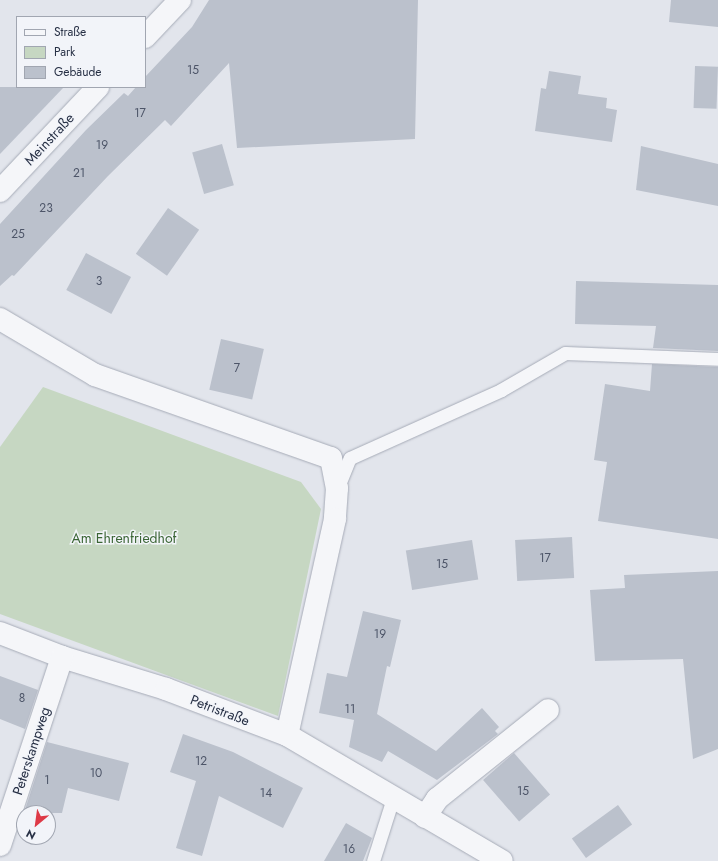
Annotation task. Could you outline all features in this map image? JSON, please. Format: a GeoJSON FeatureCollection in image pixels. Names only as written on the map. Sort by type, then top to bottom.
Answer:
{"type":"FeatureCollection","features":[{"type":"Feature","properties":{"kind":"street"},"geometry":{"type":"LineString","coordinates":[[146,37],[180,0]]}},
{"type":"Feature","properties":{"kind":"street","name":"Meinstraße"},"geometry":{"type":"LineString","coordinates":[[0,191],[97,88]]}},
{"type":"Feature","properties":{"kind":"street"},"geometry":{"type":"LineString","coordinates":[[0,319],[95,375],[331,458],[337,488],[335,519],[287,736]]}},
{"type":"Feature","properties":{"kind":"street","name":"Petristraße"},"geometry":{"type":"LineString","coordinates":[[0,633],[62,657],[166,689],[287,736],[502,861]]}},
{"type":"Feature","properties":{"kind":"street","name":"Peterskampweg"},"geometry":{"type":"LineString","coordinates":[[0,845],[62,657]]}},
{"type":"Feature","properties":{"kind":"street"},"geometry":{"type":"LineString","coordinates":[[425,817],[437,799],[548,710]]}},
{"type":"Feature","properties":{"kind":"lane"},"geometry":{"type":"LineString","coordinates":[[337,488],[350,458],[501,390],[565,353],[718,359]]}},
{"type":"Feature","properties":{"kind":"lane"},"geometry":{"type":"LineString","coordinates":[[373,861],[393,798]]}},
{"type":"Feature","properties":{"kind":"green space","name":"Am Ehrenfriedhof"},"geometry":{"type":"Polygon","coordinates":[[[43,387],[301,482],[321,509],[278,716],[0,614],[0,447],[43,387]]]}},
{"type":"Feature","properties":{"kind":"building"},"geometry":{"type":"Polygon","coordinates":[[[209,0],[418,0],[415,139],[237,148],[229,63],[171,126],[165,120],[108,176],[14,276],[12,275],[0,286],[0,224],[86,130],[124,93],[128,96],[135,88],[146,88],[146,76],[192,27],[209,0]]]}},
{"type":"Feature","properties":{"kind":"building"},"geometry":{"type":"Polygon","coordinates":[[[671,0],[718,0],[718,27],[669,22],[671,0]]]}},
{"type":"Feature","properties":{"kind":"building"},"geometry":{"type":"Polygon","coordinates":[[[695,66],[718,67],[717,109],[694,108],[695,66]]]}},
{"type":"Feature","properties":{"kind":"building"},"geometry":{"type":"Polygon","coordinates":[[[549,71],[581,76],[578,94],[607,98],[606,108],[617,110],[612,142],[535,131],[541,88],[546,89],[549,71]]]}},
{"type":"Feature","properties":{"kind":"building"},"geometry":{"type":"Polygon","coordinates":[[[0,87],[63,88],[0,154],[0,87]]]}},
{"type":"Feature","properties":{"kind":"building"},"geometry":{"type":"Polygon","coordinates":[[[222,144],[234,185],[204,194],[192,153],[222,144]]]}},
{"type":"Feature","properties":{"kind":"building"},"geometry":{"type":"Polygon","coordinates":[[[641,146],[718,164],[718,206],[636,190],[641,146]]]}},
{"type":"Feature","properties":{"kind":"building"},"geometry":{"type":"Polygon","coordinates":[[[168,208],[199,230],[167,276],[136,254],[168,208]]]}},
{"type":"Feature","properties":{"kind":"building"},"geometry":{"type":"Polygon","coordinates":[[[86,253],[131,277],[111,314],[66,290],[86,253]]]}},
{"type":"Feature","properties":{"kind":"building"},"geometry":{"type":"Polygon","coordinates":[[[576,281],[718,285],[718,351],[653,348],[656,326],[575,324],[576,281]]]}},
{"type":"Feature","properties":{"kind":"building"},"geometry":{"type":"Polygon","coordinates":[[[221,339],[264,349],[252,400],[209,390],[221,339]]]}},
{"type":"Feature","properties":{"kind":"building"},"geometry":{"type":"Polygon","coordinates":[[[652,364],[718,367],[718,539],[598,521],[607,462],[594,460],[605,384],[650,391],[652,364]]]}},
{"type":"Feature","properties":{"kind":"building"},"geometry":{"type":"Polygon","coordinates":[[[572,537],[574,578],[517,581],[515,540],[572,537]]]}},
{"type":"Feature","properties":{"kind":"building"},"geometry":{"type":"Polygon","coordinates":[[[472,540],[478,580],[412,590],[406,550],[472,540]]]}},
{"type":"Feature","properties":{"kind":"building"},"geometry":{"type":"Polygon","coordinates":[[[718,571],[718,749],[693,759],[683,659],[595,661],[590,590],[625,588],[624,575],[718,571]]]}},
{"type":"Feature","properties":{"kind":"building"},"geometry":{"type":"Polygon","coordinates":[[[363,611],[401,620],[390,667],[387,666],[377,714],[436,751],[482,708],[499,727],[495,731],[498,734],[437,780],[388,751],[382,762],[349,747],[354,720],[319,713],[327,673],[347,677],[363,611]]]}},
{"type":"Feature","properties":{"kind":"building"},"geometry":{"type":"Polygon","coordinates":[[[0,676],[38,690],[25,729],[0,719],[0,676]]]}},
{"type":"Feature","properties":{"kind":"building"},"geometry":{"type":"Polygon","coordinates":[[[183,734],[233,752],[303,788],[283,828],[219,796],[202,856],[176,848],[196,781],[170,772],[183,734]]]}},
{"type":"Feature","properties":{"kind":"building"},"geometry":{"type":"Polygon","coordinates":[[[47,742],[129,763],[119,801],[68,788],[62,813],[56,813],[56,805],[27,805],[47,742]]]}},
{"type":"Feature","properties":{"kind":"building"},"geometry":{"type":"Polygon","coordinates":[[[514,753],[550,795],[519,821],[483,780],[514,753]]]}},
{"type":"Feature","properties":{"kind":"building"},"geometry":{"type":"Polygon","coordinates":[[[618,805],[632,824],[586,858],[572,839],[618,805]]]}},
{"type":"Feature","properties":{"kind":"building"},"geometry":{"type":"Polygon","coordinates":[[[346,823],[372,838],[363,861],[324,861],[346,823]]]}}]}
